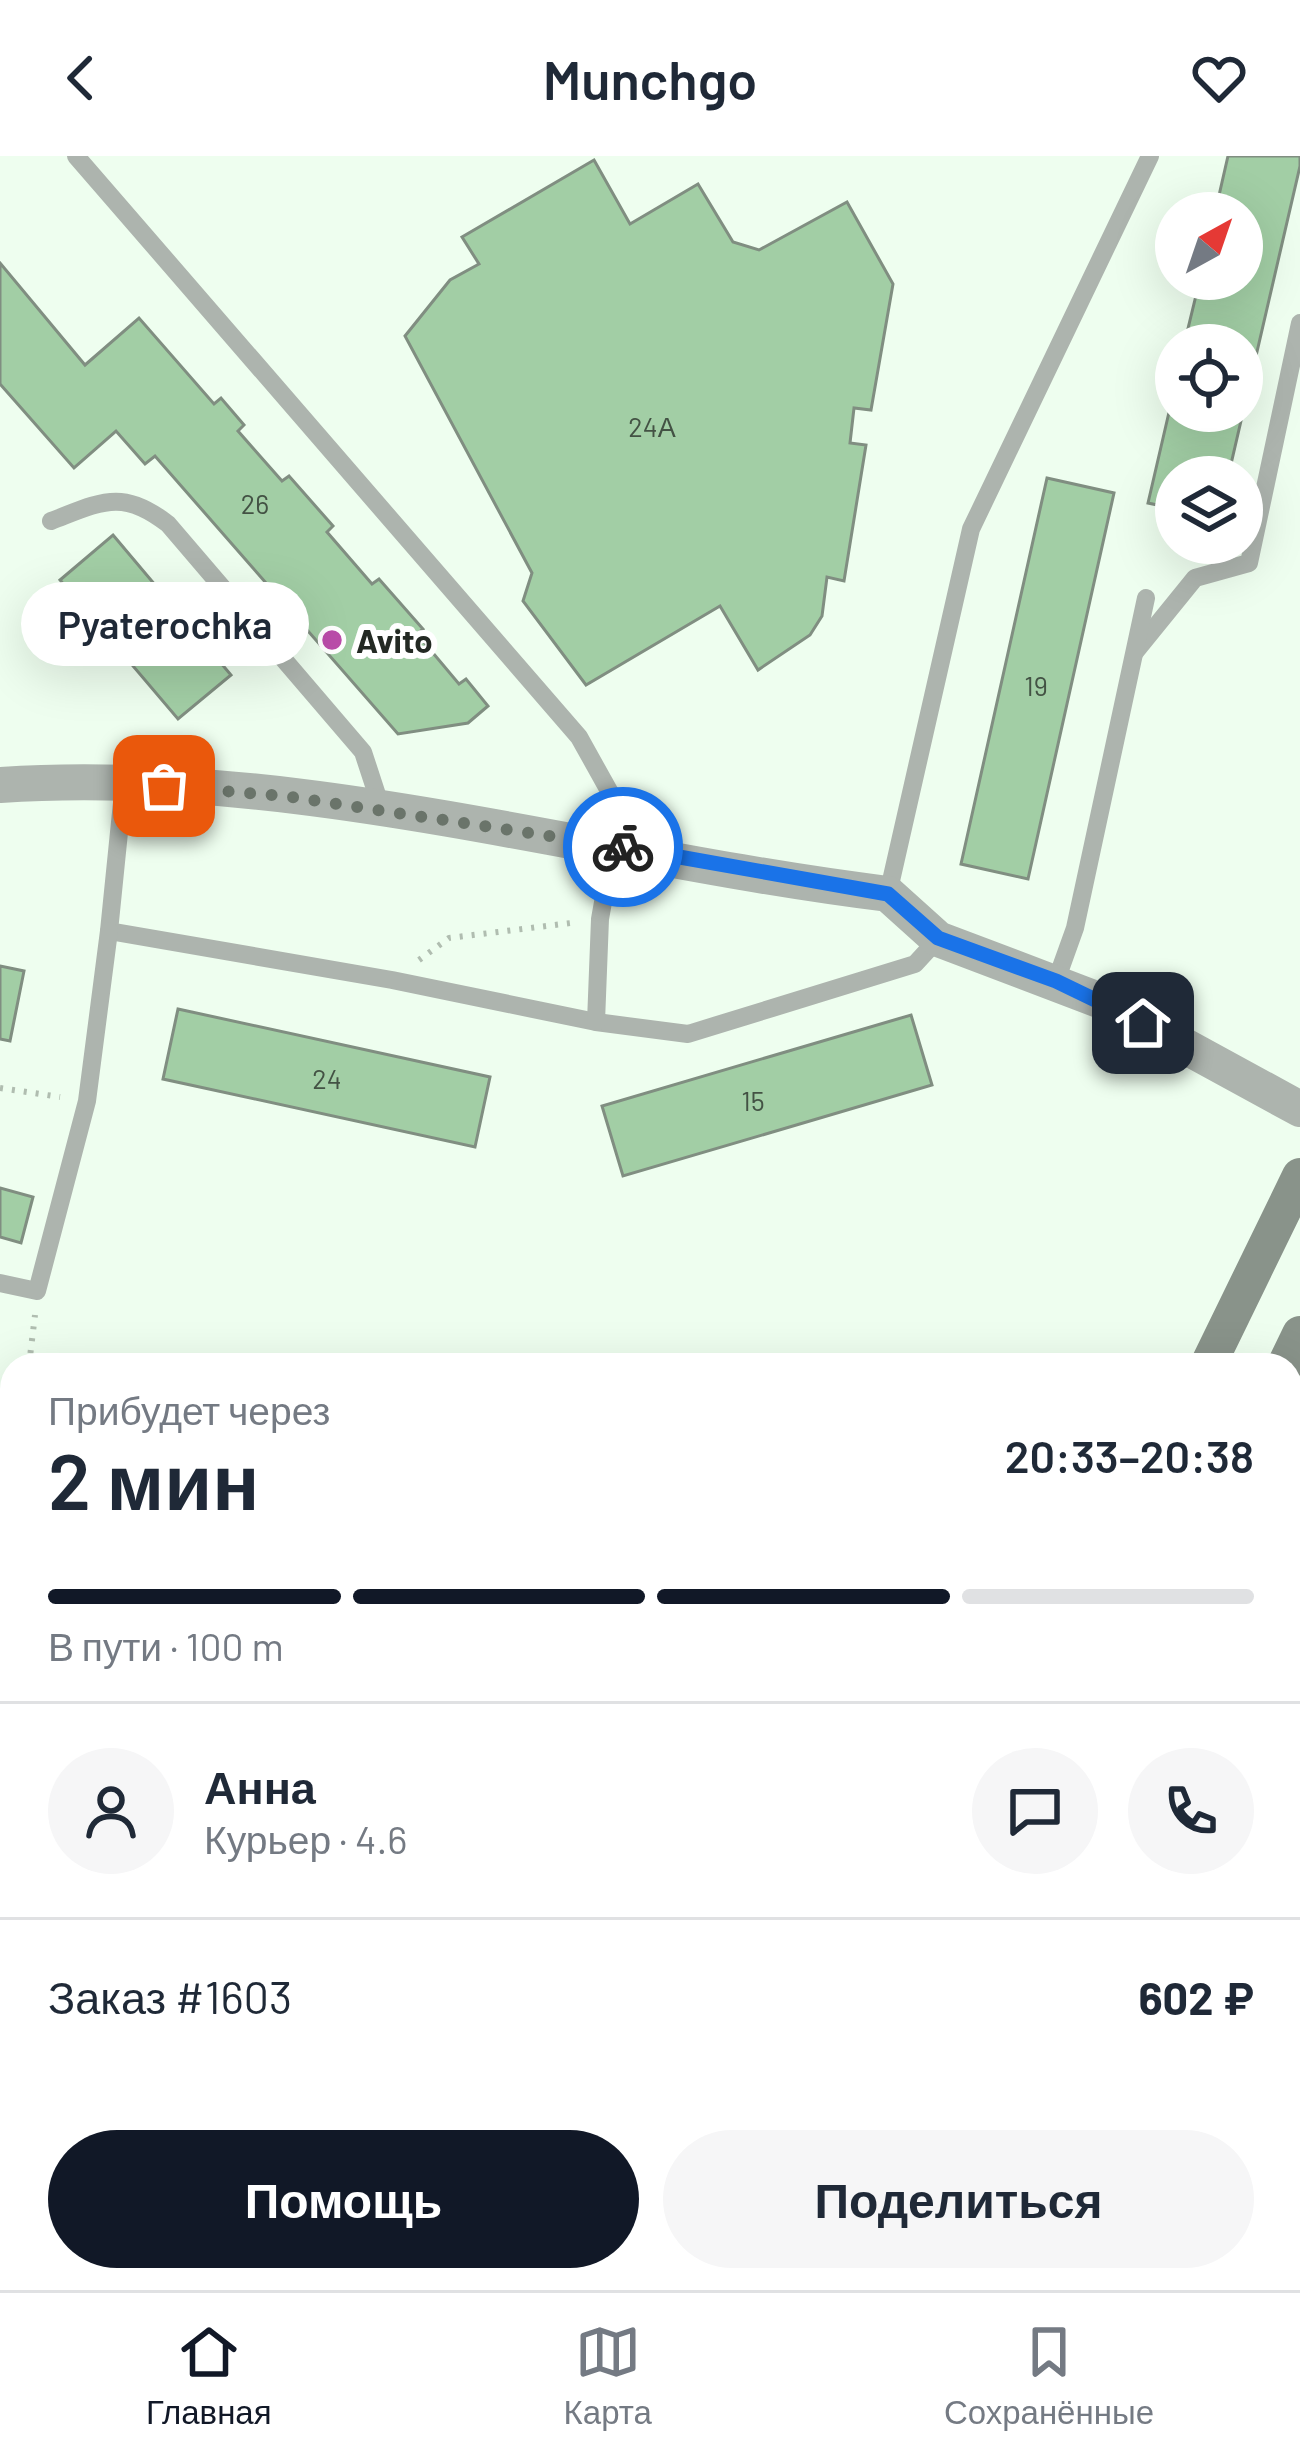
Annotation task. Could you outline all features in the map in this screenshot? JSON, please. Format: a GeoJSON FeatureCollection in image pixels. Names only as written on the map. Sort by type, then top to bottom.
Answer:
{"type":"FeatureCollection","features":[{"type":"Feature","properties":{"kind":"main road"},"geometry":{"type":"LineString","coordinates":[[1214,1353],[1300,1176]]}},
{"type":"Feature","properties":{"kind":"street"},"geometry":{"type":"LineString","coordinates":[[0,784],[124,783],[284,796],[627,848],[888,894],[938,938],[1056,981],[1300,1109]]}},
{"type":"Feature","properties":{"kind":"lane"},"geometry":{"type":"LineString","coordinates":[[76,156],[580,737],[627,848],[600,919],[596,1022]]}},
{"type":"Feature","properties":{"kind":"lane"},"geometry":{"type":"LineString","coordinates":[[888,894],[970,529],[1150,156]]}},
{"type":"Feature","properties":{"kind":"lane"},"geometry":{"type":"LineString","coordinates":[[1135,652],[1196,578],[1249,562],[1300,323]]}},
{"type":"Feature","properties":{"kind":"lane"},"geometry":{"type":"LineString","coordinates":[[51,521],[109,499],[143,505],[168,524],[363,752],[382,811]]}},
{"type":"Feature","properties":{"kind":"lane"},"geometry":{"type":"LineString","coordinates":[[1056,981],[1075,928],[1146,598]]}},
{"type":"Feature","properties":{"kind":"lane"},"geometry":{"type":"LineString","coordinates":[[0,1282],[37,1291],[87,1101],[124,783]]}},
{"type":"Feature","properties":{"kind":"lane"},"geometry":{"type":"LineString","coordinates":[[109,931],[392,980],[596,1022],[688,1034],[915,964],[938,938]]}},
{"type":"Feature","properties":{"kind":"path"},"geometry":{"type":"LineString","coordinates":[[392,980],[449,938],[600,919]]}},
{"type":"Feature","properties":{"kind":"path"},"geometry":{"type":"LineString","coordinates":[[0,1088],[87,1101]]}},
{"type":"Feature","properties":{"kind":"path"},"geometry":{"type":"LineString","coordinates":[[31,1353],[33,1340]]}},
{"type":"Feature","properties":{"kind":"building"},"geometry":{"type":"Polygon","coordinates":[[[1228,156],[1300,156],[1263,326],[1189,324],[1195,300],[1263,300],[1263,192],[1220,192],[1228,156]]]}},
{"type":"Feature","properties":{"kind":"building"},"geometry":{"type":"Polygon","coordinates":[[[594,160],[630,224],[698,184],[733,242],[759,250],[847,202],[893,284],[871,410],[854,408],[850,443],[866,445],[844,581],[827,577],[822,616],[810,635],[758,670],[720,606],[586,685],[523,601],[532,573],[405,336],[450,280],[479,264],[462,237],[594,160]]]}},
{"type":"Feature","properties":{"kind":"building"},"geometry":{"type":"Polygon","coordinates":[[[0,263],[85,365],[139,318],[214,404],[221,398],[244,425],[238,431],[282,481],[289,476],[333,526],[327,532],[372,584],[379,579],[423,629],[417,634],[459,684],[466,679],[488,706],[468,723],[398,734],[155,456],[145,464],[116,431],[74,468],[0,384],[0,263]]]}},
{"type":"Feature","properties":{"kind":"building"},"geometry":{"type":"Polygon","coordinates":[[[1164,432],[1238,432],[1233,456],[1159,456],[1164,432]]]}},
{"type":"Feature","properties":{"kind":"building"},"geometry":{"type":"Polygon","coordinates":[[[1155,473],[1155,504],[1148,503],[1155,473]]]}},
{"type":"Feature","properties":{"kind":"building"},"geometry":{"type":"Polygon","coordinates":[[[1047,478],[1114,493],[1028,879],[961,864],[1047,478]]]}},
{"type":"Feature","properties":{"kind":"building"},"geometry":{"type":"Polygon","coordinates":[[[113,535],[231,675],[178,719],[60,580],[113,535]]]}},
{"type":"Feature","properties":{"kind":"building"},"geometry":{"type":"Polygon","coordinates":[[[0,966],[24,971],[10,1041],[0,1039],[0,966]]]}},
{"type":"Feature","properties":{"kind":"building"},"geometry":{"type":"Polygon","coordinates":[[[178,1009],[490,1077],[475,1147],[163,1079],[178,1009]]]}},
{"type":"Feature","properties":{"kind":"building"},"geometry":{"type":"Polygon","coordinates":[[[911,1015],[932,1085],[623,1176],[602,1106],[911,1015]]]}},
{"type":"Feature","properties":{"kind":"building"},"geometry":{"type":"Polygon","coordinates":[[[0,1188],[33,1197],[21,1243],[0,1237],[0,1188]]]}},
{"type":"Feature","properties":{"kind":"way so far"},"geometry":{"type":"LineString","coordinates":[[164,786],[284,796],[623,847]]}},
{"type":"Feature","properties":{"kind":"place","name":"Avito"},"geometry":{"type":"Point","coordinates":[332,640]}},
{"type":"Feature","properties":{"kind":"place","name":"Pyaterochka"},"geometry":{"type":"Point","coordinates":[164,786]}},
{"type":"Feature","properties":{"kind":"route"},"geometry":{"type":"LineString","coordinates":[[623,847],[888,894],[938,938],[1056,981],[1143,1023]]}}]}
